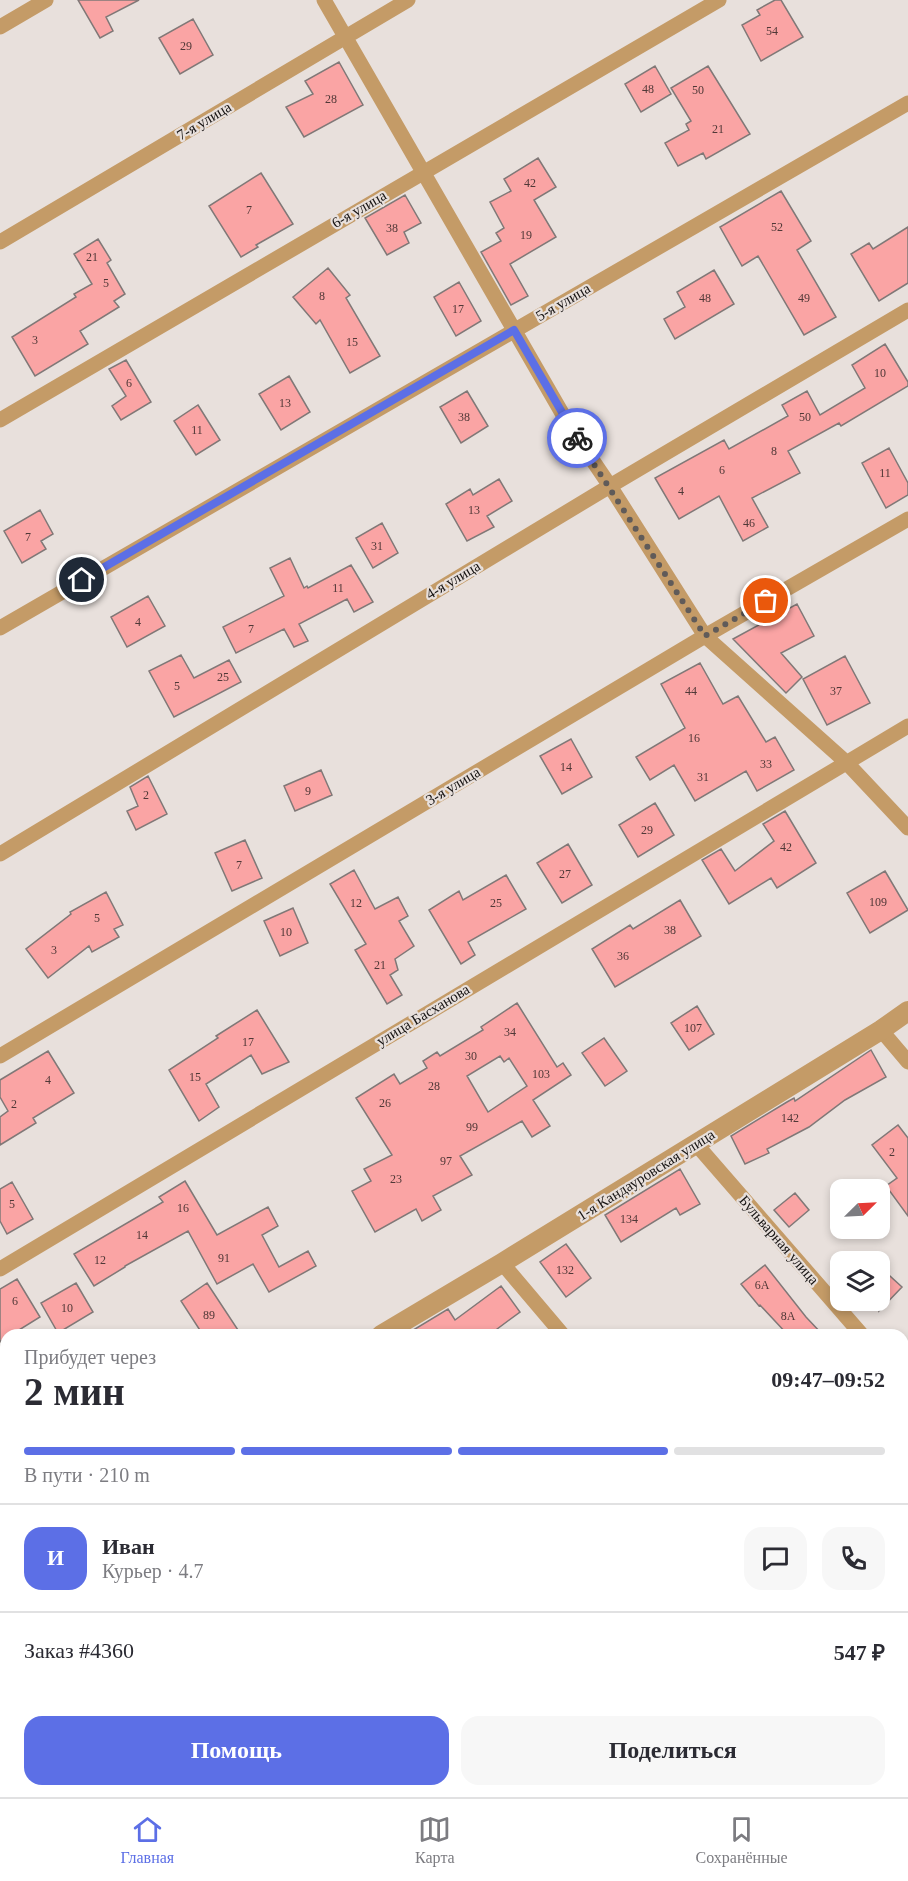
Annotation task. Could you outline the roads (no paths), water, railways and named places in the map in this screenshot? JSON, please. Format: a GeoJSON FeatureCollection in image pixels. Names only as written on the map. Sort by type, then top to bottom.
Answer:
{"type":"FeatureCollection","features":[{"type":"Feature","properties":{"kind":"street"},"geometry":{"type":"LineString","coordinates":[[0,27],[46,0]]}},
{"type":"Feature","properties":{"kind":"street"},"geometry":{"type":"LineString","coordinates":[[324,0],[570,427],[705,636],[846,762],[908,828]]}},
{"type":"Feature","properties":{"kind":"street","name":"7-я улица"},"geometry":{"type":"LineString","coordinates":[[0,242],[408,0]]}},
{"type":"Feature","properties":{"kind":"street","name":"6-я улица"},"geometry":{"type":"LineString","coordinates":[[0,420],[719,0]]}},
{"type":"Feature","properties":{"kind":"street","name":"5-я улица"},"geometry":{"type":"LineString","coordinates":[[0,628],[908,103]]}},
{"type":"Feature","properties":{"kind":"street","name":"4-я улица"},"geometry":{"type":"LineString","coordinates":[[0,854],[908,309]]}},
{"type":"Feature","properties":{"kind":"street","name":"3-я улица"},"geometry":{"type":"LineString","coordinates":[[0,1056],[705,636],[908,519]]}},
{"type":"Feature","properties":{"kind":"street","name":"улица Басханова"},"geometry":{"type":"LineString","coordinates":[[0,1269],[908,726]]}},
{"type":"Feature","properties":{"kind":"street","name":"1-я Кандауровская улица"},"geometry":{"type":"LineString","coordinates":[[391,1329],[696,1144],[908,1011]]}},
{"type":"Feature","properties":{"kind":"street"},"geometry":{"type":"LineString","coordinates":[[881,1030],[908,1062]]}},
{"type":"Feature","properties":{"kind":"street","name":"Бульварная улица"},"geometry":{"type":"LineString","coordinates":[[696,1144],[857,1329]]}},
{"type":"Feature","properties":{"kind":"street"},"geometry":{"type":"LineString","coordinates":[[502,1263],[558,1329]]}}]}
